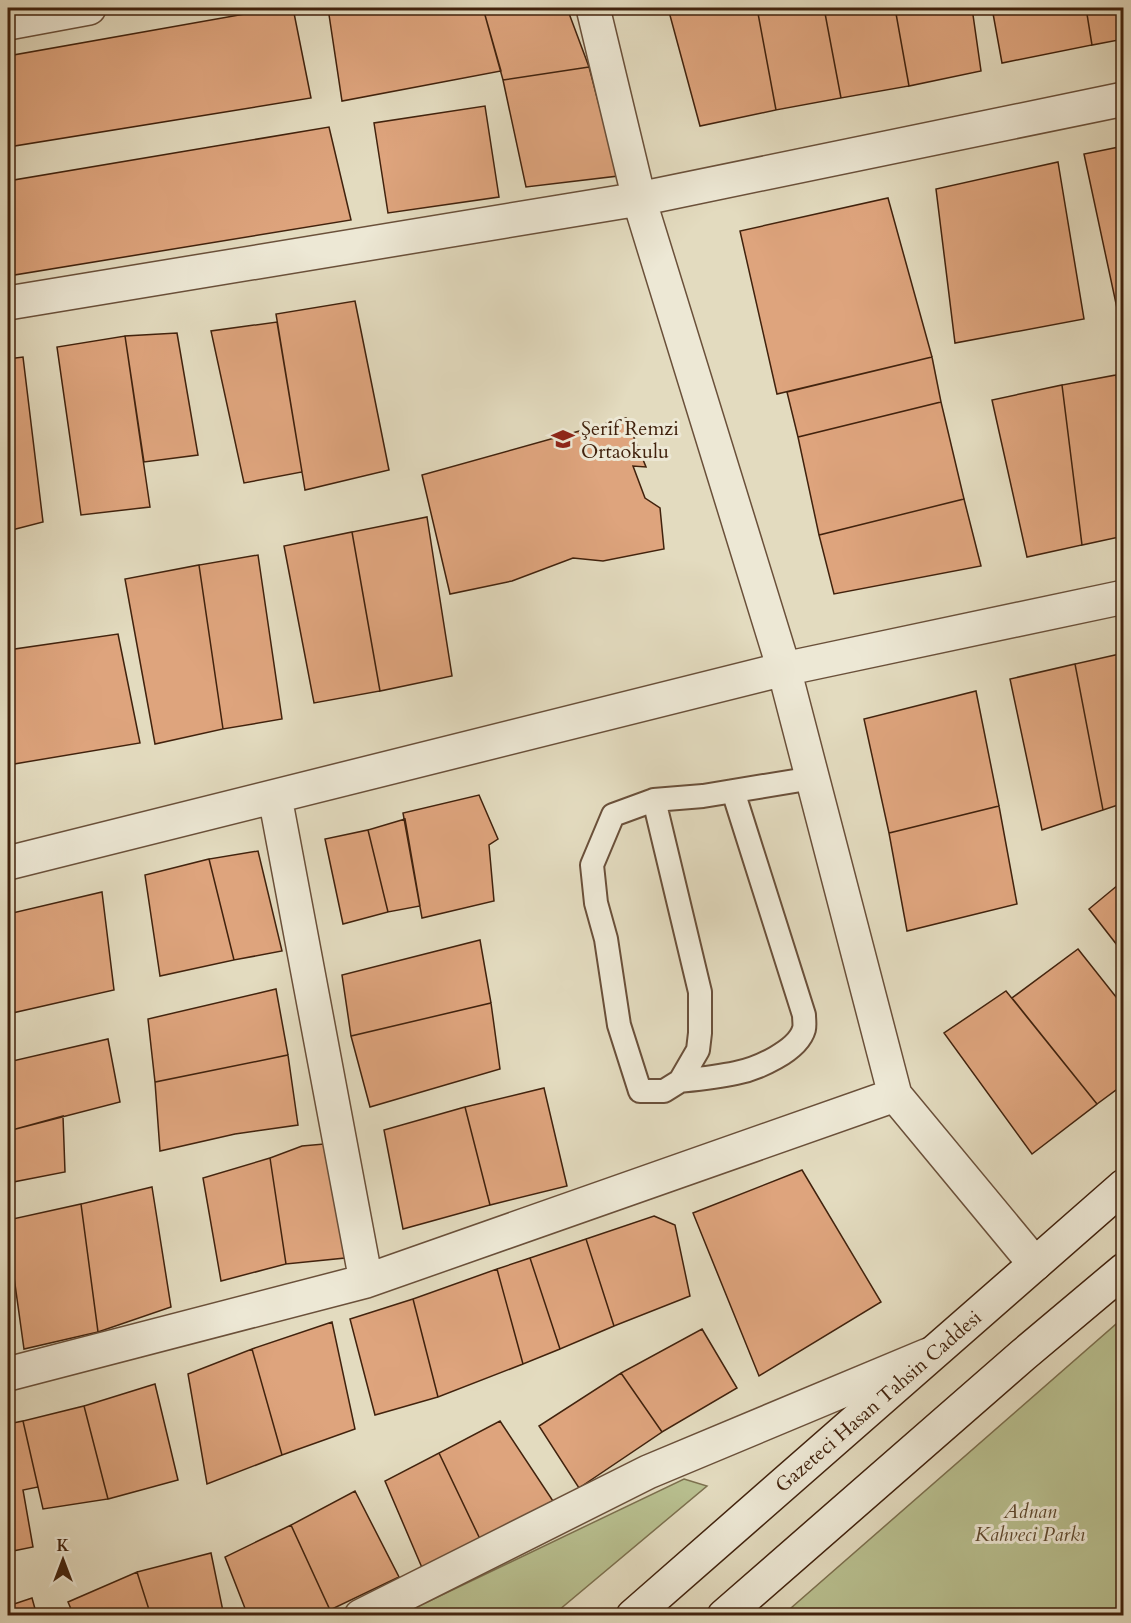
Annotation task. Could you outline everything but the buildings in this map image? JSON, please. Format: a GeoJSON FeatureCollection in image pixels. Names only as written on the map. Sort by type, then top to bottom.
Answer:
{"type":"FeatureCollection","features":[{"type":"Feature","properties":{"kind":"street"},"geometry":{"type":"LineString","coordinates":[[8,23],[89,8]]}},
{"type":"Feature","properties":{"kind":"street"},"geometry":{"type":"LineString","coordinates":[[593,8],[639,199],[784,669],[895,1095],[1035,1264]]}},
{"type":"Feature","properties":{"kind":"street"},"geometry":{"type":"LineString","coordinates":[[8,303],[639,199],[1124,99]]}},
{"type":"Feature","properties":{"kind":"street"},"geometry":{"type":"LineString","coordinates":[[8,863],[784,669],[1124,597]]}},
{"type":"Feature","properties":{"kind":"street"},"geometry":{"type":"LineString","coordinates":[[275,797],[366,1281]]}},
{"type":"Feature","properties":{"kind":"street"},"geometry":{"type":"LineString","coordinates":[[8,1374],[366,1281],[895,1095]]}},
{"type":"Feature","properties":{"kind":"street","name":"Gazeteci Hasan Tahsin Caddesi"},"geometry":{"type":"LineString","coordinates":[[633,1616],[1124,1186]]}},
{"type":"Feature","properties":{"kind":"street"},"geometry":{"type":"LineString","coordinates":[[724,1616],[1124,1270]]}},
{"type":"Feature","properties":{"kind":"street"},"geometry":{"type":"LineString","coordinates":[[361,1616],[648,1472],[933,1353]]}},
{"type":"Feature","properties":{"kind":"lane"},"geometry":{"type":"LineString","coordinates":[[733,791],[804,1015],[804,1028],[795,1045],[778,1056],[737,1073],[680,1081],[664,1091],[640,1091],[619,1025],[606,939],[596,903],[592,865],[613,815],[654,800],[703,796],[733,791],[813,778]]}},
{"type":"Feature","properties":{"kind":"lane"},"geometry":{"type":"LineString","coordinates":[[654,800],[700,992],[698,1050],[680,1081]]}},
{"type":"Feature","properties":{"kind":"green space","name":"Adnan Kahveci Parkı"},"geometry":{"type":"Polygon","coordinates":[[[1123,1318],[1123,1615],[783,1615],[1123,1318]]]}},
{"type":"Feature","properties":{"kind":"green space"},"geometry":{"type":"Polygon","coordinates":[[[684,1479],[707,1486],[553,1615],[398,1616],[684,1479]]]}},
{"type":"Feature","properties":{"kind":"place","name":"Şerif Remzi Ortaokulu"},"geometry":{"type":"Point","coordinates":[563,439]}}]}
